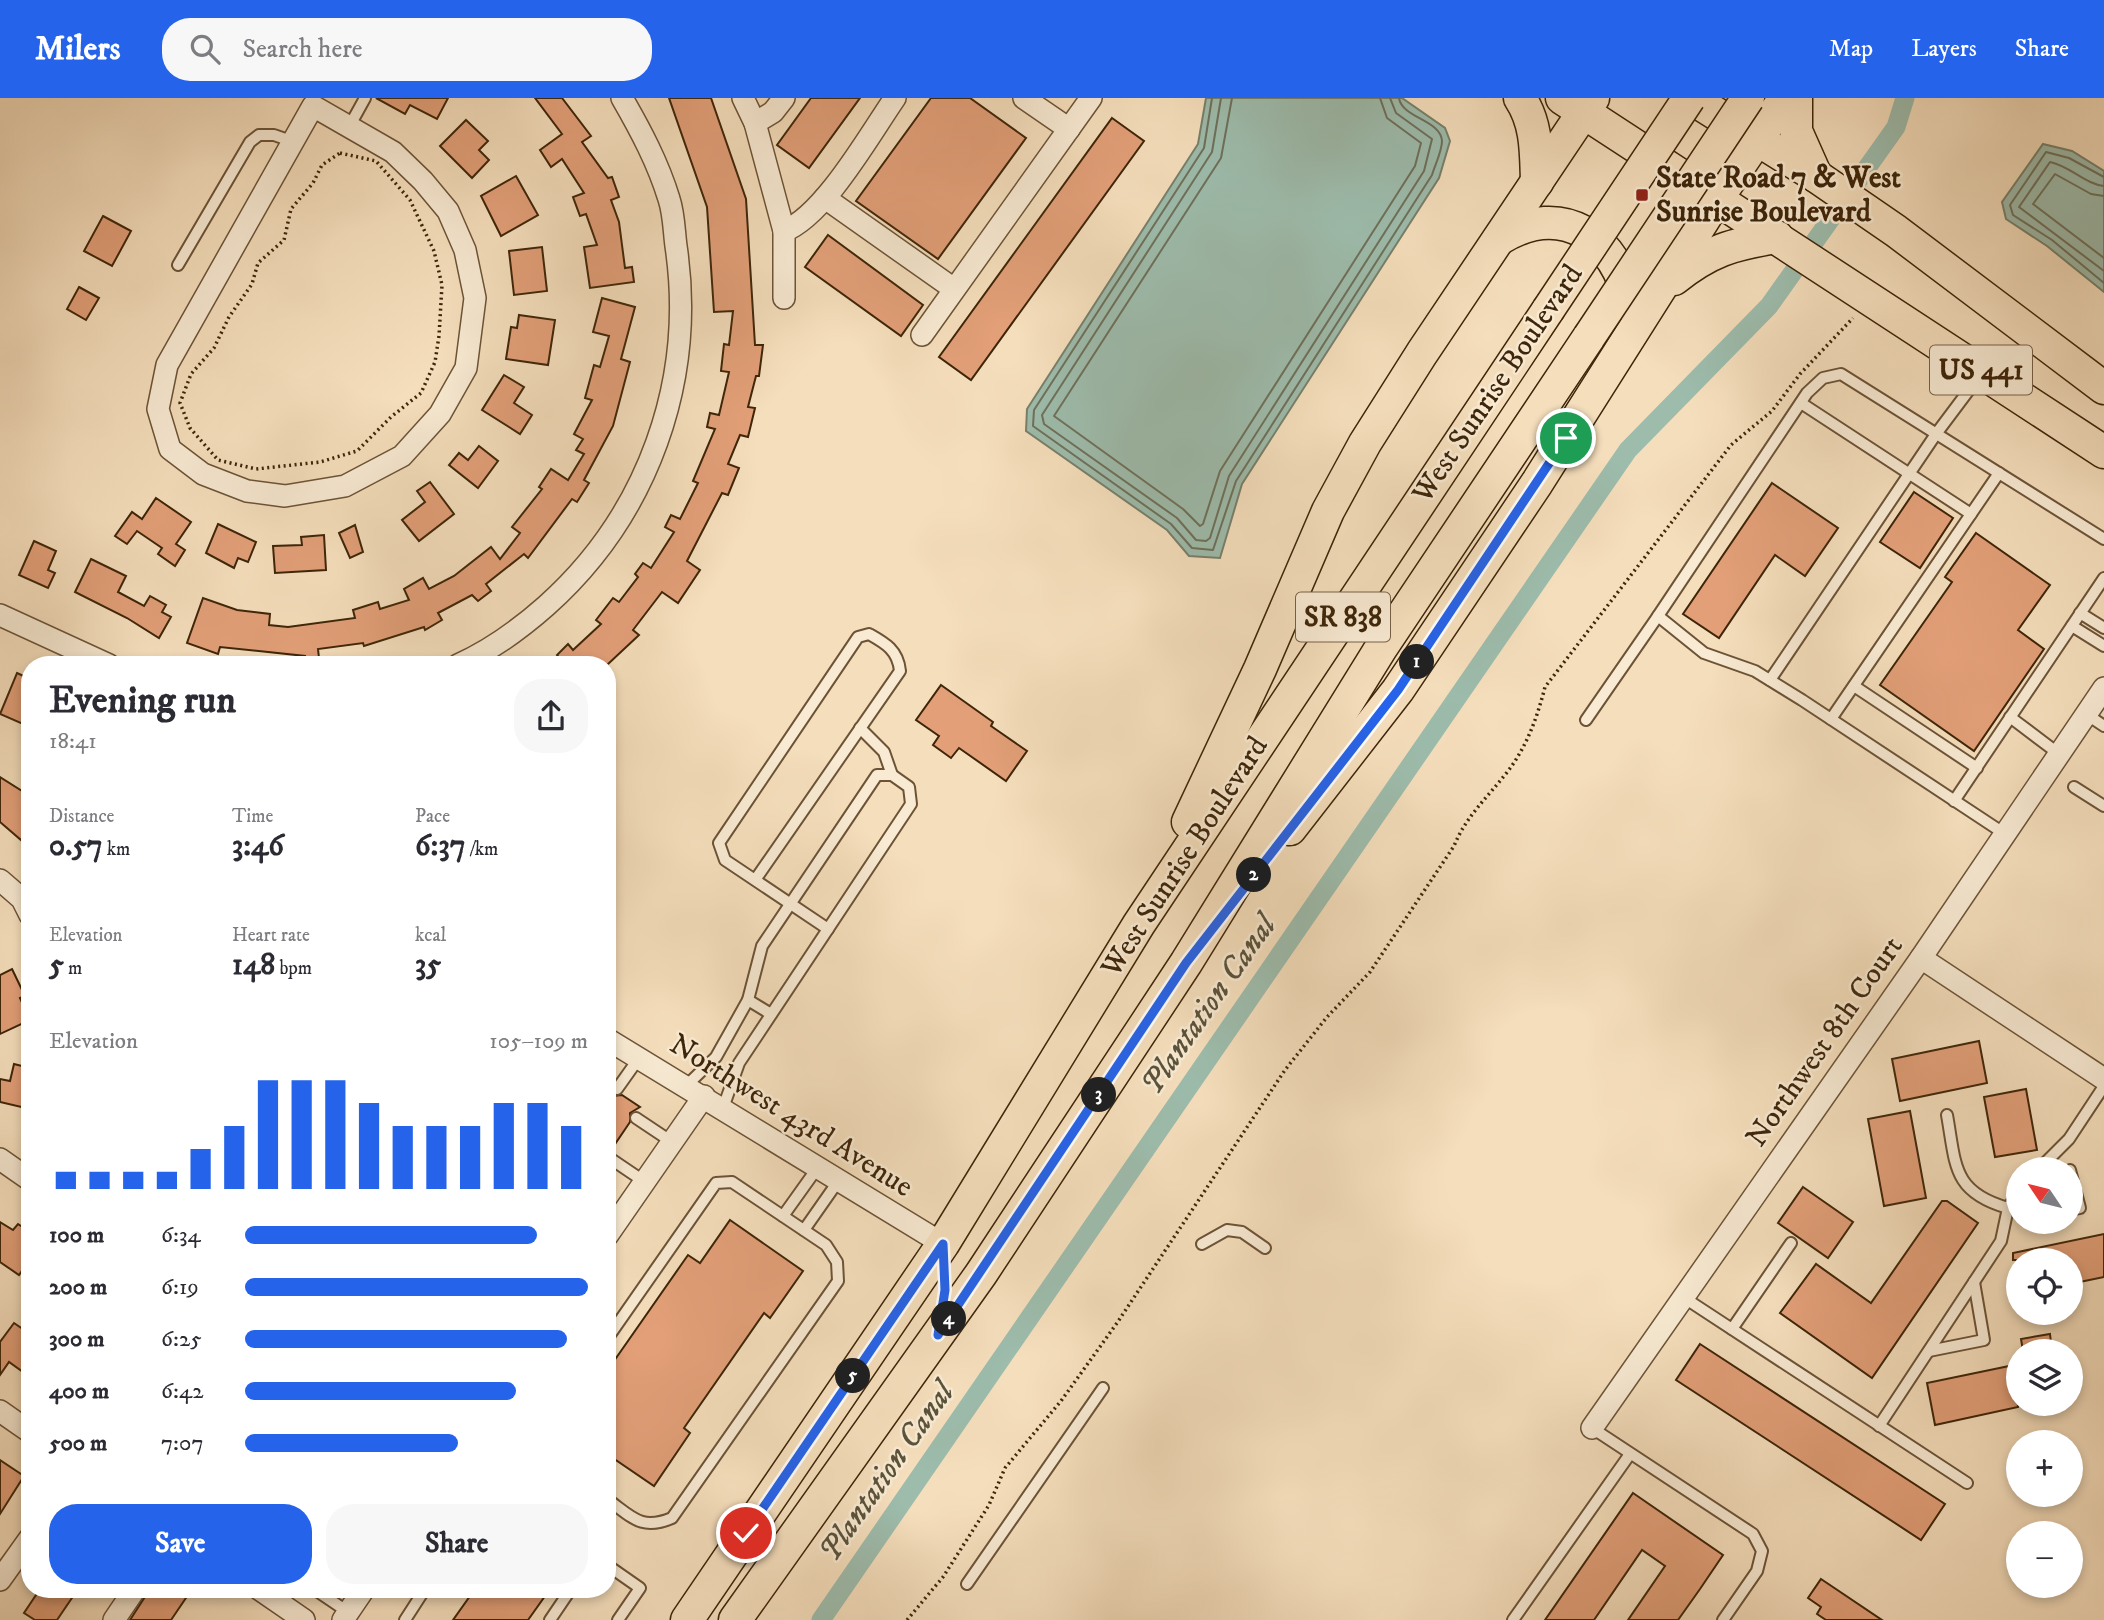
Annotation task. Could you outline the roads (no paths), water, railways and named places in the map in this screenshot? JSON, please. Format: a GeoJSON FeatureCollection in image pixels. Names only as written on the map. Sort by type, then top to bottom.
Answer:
{"type":"FeatureCollection","features":[{"type":"Feature","properties":{"kind":"main road"},"geometry":{"type":"LineString","coordinates":[[1520,98],[1528,111],[1536,140],[1537,182]]}},
{"type":"Feature","properties":{"kind":"main road","name":"US 441"},"geometry":{"type":"LineString","coordinates":[[1690,98],[1816,176],[1896,231],[2104,388]]}},
{"type":"Feature","properties":{"kind":"main road","name":"West Sunrise Boulevard"},"geometry":{"type":"LineString","coordinates":[[687,1620],[943,1244],[1139,924],[1690,98]]}},
{"type":"Feature","properties":{"kind":"main road","name":"West Sunrise Boulevard"},"geometry":{"type":"LineString","coordinates":[[736,1620],[938,1335],[1186,963],[1381,648],[1748,98]]}},
{"type":"Feature","properties":{"kind":"main road"},"geometry":{"type":"LineString","coordinates":[[1186,963],[1398,690],[1538,483],[1716,200],[1785,98]]}},
{"type":"Feature","properties":{"kind":"main road"},"geometry":{"type":"LineString","coordinates":[[1796,98],[1796,131],[1816,176]]}},
{"type":"Feature","properties":{"kind":"main road"},"geometry":{"type":"LineString","coordinates":[[1139,924],[1260,669],[1328,511],[1422,352],[1537,182],[1580,103]]}},
{"type":"Feature","properties":{"kind":"main road","name":"US 441"},"geometry":{"type":"LineString","coordinates":[[1580,103],[1716,200],[1777,237],[2104,452]]}},
{"type":"Feature","properties":{"kind":"main road"},"geometry":{"type":"LineString","coordinates":[[1499,239],[1517,227],[1547,220],[1570,224],[1604,246],[1621,271],[1631,305],[1623,349]]}},
{"type":"Feature","properties":{"kind":"main road"},"geometry":{"type":"LineString","coordinates":[[1660,290],[1700,259],[1726,246],[1777,237]]}},
{"type":"Feature","properties":{"kind":"main road"},"geometry":{"type":"LineString","coordinates":[[938,1335],[945,1290],[943,1244]]}},
{"type":"Feature","properties":{"kind":"street"},"geometry":{"type":"LineString","coordinates":[[473,656],[521,627],[571,583],[604,543],[660,440],[676,380],[681,331],[680,270],[670,201],[650,147],[622,98]]}},
{"type":"Feature","properties":{"kind":"street"},"geometry":{"type":"LineString","coordinates":[[743,98],[755,123],[785,231],[784,298]]}},
{"type":"Feature","properties":{"kind":"street"},"geometry":{"type":"LineString","coordinates":[[755,123],[774,112],[783,98]]}},
{"type":"Feature","properties":{"kind":"street"},"geometry":{"type":"LineString","coordinates":[[785,231],[798,226],[825,198],[895,98]]}},
{"type":"Feature","properties":{"kind":"street"},"geometry":{"type":"LineString","coordinates":[[1024,98],[1069,129]]}},
{"type":"Feature","properties":{"kind":"street"},"geometry":{"type":"LineString","coordinates":[[922,335],[1091,98]]}},
{"type":"Feature","properties":{"kind":"street"},"geometry":{"type":"LineString","coordinates":[[306,102],[348,127],[393,152],[423,181],[448,211],[465,250],[475,298],[466,368],[440,414],[402,456],[345,486],[285,496],[247,491],[203,474],[170,449],[158,409],[167,365],[293,142],[306,102]]}},
{"type":"Feature","properties":{"kind":"street"},"geometry":{"type":"LineString","coordinates":[[825,198],[954,289]]}},
{"type":"Feature","properties":{"kind":"street"},"geometry":{"type":"LineString","coordinates":[[0,615],[89,656]]}},
{"type":"Feature","properties":{"kind":"street","name":"Northwest 8th Court"},"geometry":{"type":"LineString","coordinates":[[1592,1428],[1921,958],[2059,754],[2095,720],[2104,688]]}},
{"type":"Feature","properties":{"kind":"street"},"geometry":{"type":"LineString","coordinates":[[0,880],[21,898]]}},
{"type":"Feature","properties":{"kind":"street"},"geometry":{"type":"LineString","coordinates":[[1921,958],[2104,1079]]}},
{"type":"Feature","properties":{"kind":"street","name":"Northwest 43rd Avenue"},"geometry":{"type":"LineString","coordinates":[[616,1044],[943,1244]]}},
{"type":"Feature","properties":{"kind":"street"},"geometry":{"type":"LineString","coordinates":[[616,1220],[672,1142],[695,1091]]}},
{"type":"Feature","properties":{"kind":"street"},"geometry":{"type":"LineString","coordinates":[[0,1159],[21,1174]]}},
{"type":"Feature","properties":{"kind":"street"},"geometry":{"type":"LineString","coordinates":[[0,1411],[21,1426]]}},
{"type":"Feature","properties":{"kind":"street"},"geometry":{"type":"LineString","coordinates":[[0,1580],[21,1551]]}},
{"type":"Feature","properties":{"kind":"street"},"geometry":{"type":"LineString","coordinates":[[114,1620],[129,1598]]}},
{"type":"Feature","properties":{"kind":"street"},"geometry":{"type":"LineString","coordinates":[[272,1598],[304,1620]]}},
{"type":"Feature","properties":{"kind":"street"},"geometry":{"type":"LineString","coordinates":[[346,1616],[358,1598]]}},
{"type":"Feature","properties":{"kind":"lane"},"geometry":{"type":"LineString","coordinates":[[348,127],[365,98]]}},
{"type":"Feature","properties":{"kind":"lane"},"geometry":{"type":"LineString","coordinates":[[178,265],[250,142],[259,135],[274,135],[293,142]]}},
{"type":"Feature","properties":{"kind":"lane"},"geometry":{"type":"LineString","coordinates":[[1770,680],[1936,434],[1983,371]]}},
{"type":"Feature","properties":{"kind":"lane"},"geometry":{"type":"LineString","coordinates":[[1586,720],[1801,402],[1824,378],[1841,374],[2104,539]]}},
{"type":"Feature","properties":{"kind":"lane"},"geometry":{"type":"LineString","coordinates":[[1801,402],[1971,514]]}},
{"type":"Feature","properties":{"kind":"lane"},"geometry":{"type":"LineString","coordinates":[[1831,719],[1999,473]]}},
{"type":"Feature","properties":{"kind":"lane"},"geometry":{"type":"LineString","coordinates":[[1954,801],[2104,578]]}},
{"type":"Feature","properties":{"kind":"lane"},"geometry":{"type":"LineString","coordinates":[[2080,613],[2104,628]]}},
{"type":"Feature","properties":{"kind":"lane"},"geometry":{"type":"LineString","coordinates":[[1658,616],[1704,653],[1755,671],[1770,680],[2004,834]]}},
{"type":"Feature","properties":{"kind":"lane"},"geometry":{"type":"LineString","coordinates":[[2072,626],[2104,646]]}},
{"type":"Feature","properties":{"kind":"lane"},"geometry":{"type":"LineString","coordinates":[[755,880],[900,671],[899,660],[889,645],[869,634],[858,637],[719,843],[725,860],[828,929]]}},
{"type":"Feature","properties":{"kind":"lane"},"geometry":{"type":"LineString","coordinates":[[1854,686],[1976,768]]}},
{"type":"Feature","properties":{"kind":"lane"},"geometry":{"type":"LineString","coordinates":[[2010,717],[2059,754]]}},
{"type":"Feature","properties":{"kind":"lane"},"geometry":{"type":"LineString","coordinates":[[860,728],[884,752],[892,775]]}},
{"type":"Feature","properties":{"kind":"lane"},"geometry":{"type":"LineString","coordinates":[[695,1091],[748,1000],[762,946],[877,775],[892,775],[909,787],[911,804],[739,1063],[723,1108]]}},
{"type":"Feature","properties":{"kind":"lane"},"geometry":{"type":"LineString","coordinates":[[2074,787],[2104,806]]}},
{"type":"Feature","properties":{"kind":"lane"},"geometry":{"type":"LineString","coordinates":[[748,1000],[771,1014]]}},
{"type":"Feature","properties":{"kind":"lane"},"geometry":{"type":"LineString","coordinates":[[617,1089],[639,1058]]}},
{"type":"Feature","properties":{"kind":"lane"},"geometry":{"type":"LineString","coordinates":[[2055,1156],[2104,1086]]}},
{"type":"Feature","properties":{"kind":"lane"},"geometry":{"type":"LineString","coordinates":[[1947,1115],[1958,1175],[1969,1191],[1987,1202],[2006,1207]]}},
{"type":"Feature","properties":{"kind":"lane"},"geometry":{"type":"LineString","coordinates":[[636,1118],[672,1142]]}},
{"type":"Feature","properties":{"kind":"lane"},"geometry":{"type":"LineString","coordinates":[[616,1162],[645,1182]]}},
{"type":"Feature","properties":{"kind":"lane"},"geometry":{"type":"LineString","coordinates":[[783,1216],[818,1167]]}},
{"type":"Feature","properties":{"kind":"lane"},"geometry":{"type":"LineString","coordinates":[[804,1230],[839,1180]]}},
{"type":"Feature","properties":{"kind":"lane"},"geometry":{"type":"LineString","coordinates":[[616,1326],[716,1183],[733,1182],[826,1245],[837,1262],[838,1280],[672,1518],[655,1525],[640,1522],[616,1505]]}},
{"type":"Feature","properties":{"kind":"lane"},"geometry":{"type":"LineString","coordinates":[[1880,1426],[2001,1241],[2006,1216]]}},
{"type":"Feature","properties":{"kind":"lane"},"geometry":{"type":"LineString","coordinates":[[1202,1244],[1227,1230],[1242,1233],[1265,1248]]}},
{"type":"Feature","properties":{"kind":"lane"},"geometry":{"type":"LineString","coordinates":[[1732,1329],[1791,1243]]}},
{"type":"Feature","properties":{"kind":"lane"},"geometry":{"type":"LineString","coordinates":[[1929,1351],[1984,1340],[1974,1282]]}},
{"type":"Feature","properties":{"kind":"lane"},"geometry":{"type":"LineString","coordinates":[[1684,1297],[1967,1483]]}},
{"type":"Feature","properties":{"kind":"lane"},"geometry":{"type":"LineString","coordinates":[[967,1584],[1103,1388]]}},
{"type":"Feature","properties":{"kind":"lane"},"geometry":{"type":"LineString","coordinates":[[1592,1428],[1753,1534],[1762,1551],[1758,1572],[1723,1620]]}},
{"type":"Feature","properties":{"kind":"lane"},"geometry":{"type":"LineString","coordinates":[[1513,1620],[1630,1454]]}},
{"type":"Feature","properties":{"kind":"lane"},"geometry":{"type":"LineString","coordinates":[[616,1571],[640,1588],[618,1620]]}},
{"type":"Feature","properties":{"kind":"lane"},"geometry":{"type":"LineString","coordinates":[[325,1598],[346,1616]]}},
{"type":"Feature","properties":{"kind":"lane"},"geometry":{"type":"LineString","coordinates":[[404,1620],[419,1598]]}},
{"type":"Feature","properties":{"kind":"lane"},"geometry":{"type":"LineString","coordinates":[[550,1620],[565,1598]]}},
{"type":"Feature","properties":{"kind":"water"},"geometry":{"type":"Polygon","coordinates":[[[1206,98],[1402,98],[1445,128],[1450,141],[1439,178],[1242,484],[1220,558],[1189,556],[1167,530],[1026,431],[1027,409],[1198,144],[1206,98]]]}},
{"type":"Feature","properties":{"kind":"water"},"geometry":{"type":"Polygon","coordinates":[[[2043,144],[2072,151],[2104,171],[2104,292],[2047,246],[2006,219],[2002,202],[2043,144]]]}},
{"type":"Feature","properties":{"kind":"waterway","name":"Plantation Canal"},"geometry":{"type":"LineString","coordinates":[[821,1620],[1628,450],[1769,306],[1896,127],[1905,98]]}},
{"type":"Feature","properties":{"kind":"place","name":"State Road 7 & West Sunrise Boulevard"},"geometry":{"type":"Point","coordinates":[1642,195]}}]}
